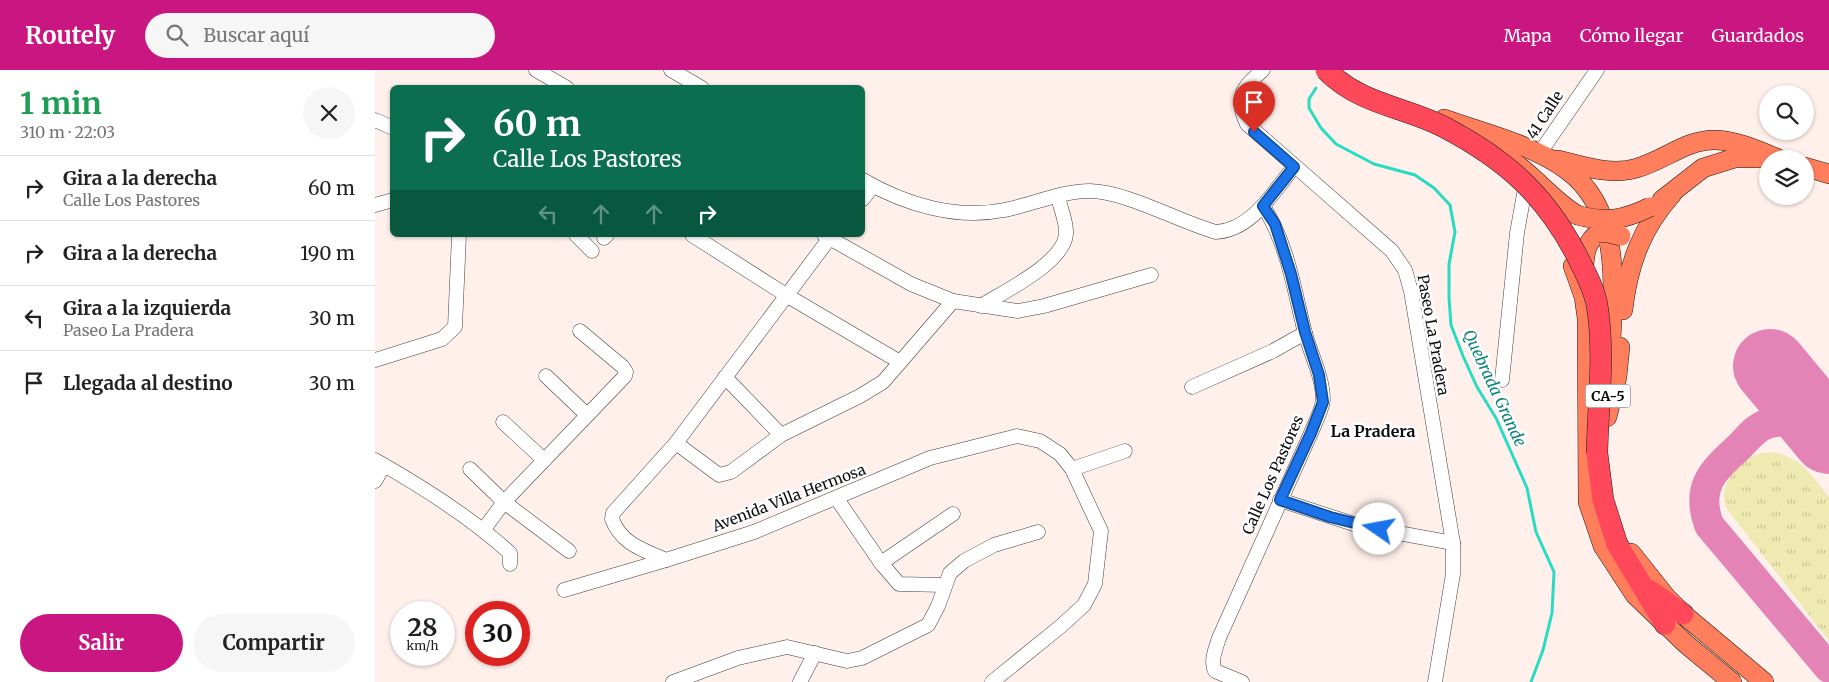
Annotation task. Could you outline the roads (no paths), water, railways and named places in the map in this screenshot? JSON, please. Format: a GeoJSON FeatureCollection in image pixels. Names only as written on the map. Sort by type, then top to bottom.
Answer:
{"type":"FeatureCollection","features":[{"type":"Feature","properties":{"kind":"highway"},"geometry":{"type":"LineString","coordinates":[[1326,70],[1356,94],[1443,127],[1489,154],[1517,174],[1564,230],[1593,290],[1597,306],[1600,341],[1597,453],[1603,500],[1617,544],[1640,582],[1674,619]]}},
{"type":"Feature","properties":{"kind":"main road","name":"CA-5"},"geometry":{"type":"LineString","coordinates":[[1315,70],[1353,100],[1413,124],[1483,156],[1524,194],[1557,240],[1573,267],[1581,290],[1587,318],[1588,502],[1603,546],[1635,595],[1674,619],[1765,682]]}},
{"type":"Feature","properties":{"kind":"main road","name":"CA-5"},"geometry":{"type":"LineString","coordinates":[[1339,70],[1355,81],[1403,105],[1541,155],[1567,169],[1593,197],[1601,213],[1609,242],[1614,285],[1607,417],[1607,465],[1616,517],[1631,553],[1666,597],[1674,619],[1732,682]]}},
{"type":"Feature","properties":{"kind":"main road"},"geometry":{"type":"LineString","coordinates":[[1413,124],[1475,140],[1492,148],[1527,170],[1553,197],[1577,215],[1595,220],[1614,220],[1632,216],[1672,194],[1703,168],[1720,161],[1735,158],[1759,159]]}},
{"type":"Feature","properties":{"kind":"main road"},"geometry":{"type":"LineString","coordinates":[[1541,155],[1617,171],[1635,169],[1691,144],[1715,140],[1732,142],[1759,152]]}},
{"type":"Feature","properties":{"kind":"main road"},"geometry":{"type":"LineString","coordinates":[[1814,170],[1829,174]]}},
{"type":"Feature","properties":{"kind":"main road"},"geometry":{"type":"LineString","coordinates":[[1607,417],[1617,377],[1624,300],[1631,267],[1647,226],[1672,194]]}},
{"type":"Feature","properties":{"kind":"main road"},"geometry":{"type":"LineString","coordinates":[[1581,290],[1587,246],[1592,237],[1599,233],[1621,236],[1628,243],[1631,267]]}},
{"type":"Feature","properties":{"kind":"street"},"geometry":{"type":"LineString","coordinates":[[536,70],[562,85]]}},
{"type":"Feature","properties":{"kind":"street"},"geometry":{"type":"LineString","coordinates":[[671,70],[697,85]]}},
{"type":"Feature","properties":{"kind":"street","name":"Paseo La Pradera"},"geometry":{"type":"LineString","coordinates":[[1263,70],[1244,89],[1240,104],[1242,115],[1254,132],[1392,251],[1405,270],[1418,324],[1453,543],[1453,574],[1435,682]]}},
{"type":"Feature","properties":{"kind":"street","name":"41 Calle"},"geometry":{"type":"LineString","coordinates":[[1541,155],[1580,92],[1597,70]]}},
{"type":"Feature","properties":{"kind":"street"},"geometry":{"type":"LineString","coordinates":[[375,120],[390,127]]}},
{"type":"Feature","properties":{"kind":"street"},"geometry":{"type":"LineString","coordinates":[[868,183],[926,207],[963,212],[1004,210],[1081,191],[1112,194],[1216,232],[1227,232],[1238,227],[1263,206],[1294,167]]}},
{"type":"Feature","properties":{"kind":"street"},"geometry":{"type":"LineString","coordinates":[[1502,380],[1517,233],[1524,194]]}},
{"type":"Feature","properties":{"kind":"street"},"geometry":{"type":"LineString","coordinates":[[981,306],[1042,268],[1061,246],[1066,232],[1058,196]]}},
{"type":"Feature","properties":{"kind":"street"},"geometry":{"type":"LineString","coordinates":[[375,205],[390,201]]}},
{"type":"Feature","properties":{"kind":"street","name":"Calle Los Pastores"},"geometry":{"type":"LineString","coordinates":[[1242,682],[1215,671],[1213,666],[1214,654],[1219,638],[1311,433],[1323,402],[1319,375],[1305,332],[1299,302],[1275,224],[1263,206]]}},
{"type":"Feature","properties":{"kind":"street"},"geometry":{"type":"LineString","coordinates":[[375,360],[442,339],[455,327],[459,237]]}},
{"type":"Feature","properties":{"kind":"street"},"geometry":{"type":"LineString","coordinates":[[578,237],[592,252]]}},
{"type":"Feature","properties":{"kind":"street"},"geometry":{"type":"LineString","coordinates":[[695,237],[786,295],[900,362]]}},
{"type":"Feature","properties":{"kind":"street"},"geometry":{"type":"LineString","coordinates":[[666,560],[629,543],[619,534],[612,519],[613,513],[676,443],[828,237]]}},
{"type":"Feature","properties":{"kind":"street"},"geometry":{"type":"LineString","coordinates":[[831,237],[911,284],[953,301],[1019,311],[1044,306],[1151,275]]}},
{"type":"Feature","properties":{"kind":"street"},"geometry":{"type":"LineString","coordinates":[[676,443],[719,475],[731,472],[781,435],[861,396],[883,382],[953,301]]}},
{"type":"Feature","properties":{"kind":"street"},"geometry":{"type":"LineString","coordinates":[[484,529],[504,502],[626,372],[580,331]]}},
{"type":"Feature","properties":{"kind":"street"},"geometry":{"type":"LineString","coordinates":[[1192,387],[1273,351],[1305,332]]}},
{"type":"Feature","properties":{"kind":"street"},"geometry":{"type":"LineString","coordinates":[[546,376],[586,414]]}},
{"type":"Feature","properties":{"kind":"street"},"geometry":{"type":"LineString","coordinates":[[725,377],[781,435]]}},
{"type":"Feature","properties":{"kind":"street"},"geometry":{"type":"LineString","coordinates":[[503,422],[544,460]]}},
{"type":"Feature","properties":{"kind":"street","name":"Avenida Villa Hermosa"},"geometry":{"type":"LineString","coordinates":[[564,590],[754,532],[930,458],[1017,436],[1040,441],[1060,454],[1072,469],[1101,531],[1095,584],[1084,604],[1061,626],[992,682]]}},
{"type":"Feature","properties":{"kind":"street"},"geometry":{"type":"LineString","coordinates":[[1072,469],[1125,451]]}},
{"type":"Feature","properties":{"kind":"street"},"geometry":{"type":"LineString","coordinates":[[375,481],[380,463],[453,507],[484,529],[511,553],[510,564]]}},
{"type":"Feature","properties":{"kind":"street"},"geometry":{"type":"LineString","coordinates":[[470,469],[504,502],[569,551]]}},
{"type":"Feature","properties":{"kind":"street"},"geometry":{"type":"LineString","coordinates":[[837,498],[881,564],[899,584],[944,585]]}},
{"type":"Feature","properties":{"kind":"street"},"geometry":{"type":"LineString","coordinates":[[1280,500],[1360,526],[1453,543]]}},
{"type":"Feature","properties":{"kind":"street"},"geometry":{"type":"LineString","coordinates":[[881,564],[953,514]]}},
{"type":"Feature","properties":{"kind":"street"},"geometry":{"type":"LineString","coordinates":[[673,682],[738,658],[787,647],[847,661],[862,658],[928,624],[938,606],[944,585],[950,573],[964,561],[994,545],[1038,532]]}},
{"type":"Feature","properties":{"kind":"street"},"geometry":{"type":"LineString","coordinates":[[800,682],[815,653]]}},
{"type":"Feature","properties":{"kind":"waterway","name":"Quebrada Grande"},"geometry":{"type":"LineString","coordinates":[[1316,88],[1309,99],[1309,108],[1321,128],[1336,144],[1374,164],[1415,175],[1434,188],[1450,205],[1455,232],[1449,264],[1451,325],[1477,387],[1496,418],[1527,488],[1536,532],[1554,572],[1552,613],[1543,650],[1531,682]]}},
{"type":"Feature","properties":{"kind":"district","name":"La Pradera"},"geometry":{"type":"Point","coordinates":[1373,431]}}]}
